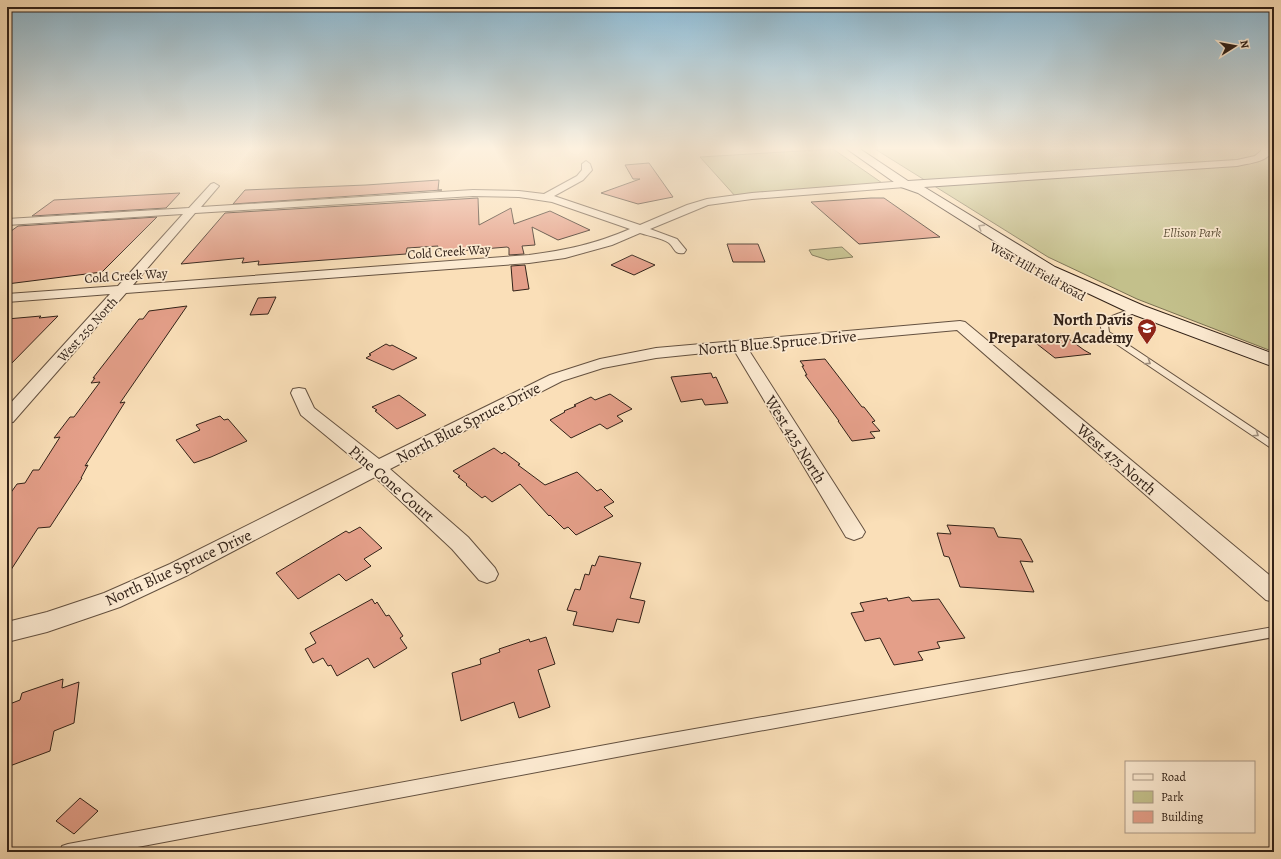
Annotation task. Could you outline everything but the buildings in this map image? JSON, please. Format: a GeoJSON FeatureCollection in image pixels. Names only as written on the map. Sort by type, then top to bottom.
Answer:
{"type":"FeatureCollection","features":[{"type":"Feature","properties":{"kind":"main road","name":"West Hill Field Road"},"geometry":{"type":"LineString","coordinates":[[907,189],[968,231],[1031,269],[1130,312],[1274,370]]}},
{"type":"Feature","properties":{"kind":"main road","name":"West Hill Field Road"},"geometry":{"type":"LineString","coordinates":[[1130,312],[1274,361]]}},
{"type":"Feature","properties":{"kind":"street","name":"West 250 North"},"geometry":{"type":"LineString","coordinates":[[10,411],[123,289],[211,189]]}},
{"type":"Feature","properties":{"kind":"street"},"geometry":{"type":"LineString","coordinates":[[546,197],[560,189]]}},
{"type":"Feature","properties":{"kind":"street","name":"Cold Creek Way"},"geometry":{"type":"LineString","coordinates":[[7,298],[529,259],[586,249],[608,243],[691,207],[727,198],[834,189]]}},
{"type":"Feature","properties":{"kind":"street"},"geometry":{"type":"LineString","coordinates":[[7,222],[473,193],[523,194],[546,197],[673,241],[680,250]]}},
{"type":"Feature","properties":{"kind":"street","name":"North Blue Spruce Drive"},"geometry":{"type":"LineString","coordinates":[[7,632],[47,622],[112,600],[178,570],[556,378],[600,364],[656,353],[960,324]]}},
{"type":"Feature","properties":{"kind":"street","name":"West 475 North"},"geometry":{"type":"LineString","coordinates":[[960,324],[1274,593]]}},
{"type":"Feature","properties":{"kind":"street","name":"West 425 North"},"geometry":{"type":"LineString","coordinates":[[739,346],[854,532]]}},
{"type":"Feature","properties":{"kind":"street","name":"Pine Cone Court"},"geometry":{"type":"LineString","coordinates":[[299,393],[307,411],[377,468],[460,543],[487,574]]}},
{"type":"Feature","properties":{"kind":"lane"},"geometry":{"type":"LineString","coordinates":[[1130,312],[1111,319],[1104,324],[1106,333],[1274,446]]}},
{"type":"Feature","properties":{"kind":"lane"},"geometry":{"type":"LineString","coordinates":[[68,852],[630,748],[1274,632]]}},
{"type":"Feature","properties":{"kind":"green space"},"geometry":{"type":"Polygon","coordinates":[[[729,189],[834,189],[736,197],[729,189]]]}},
{"type":"Feature","properties":{"kind":"green space","name":"Ellison Park"},"geometry":{"type":"Polygon","coordinates":[[[939,189],[1274,189],[1274,352],[1137,299],[1048,257],[939,189]]]}},
{"type":"Feature","properties":{"kind":"green space"},"geometry":{"type":"Polygon","coordinates":[[[842,247],[853,257],[828,260],[812,255],[809,250],[842,247]]]}},
{"type":"Feature","properties":{"kind":"place","name":"North Davis Preparatory Academy"},"geometry":{"type":"Point","coordinates":[1147,345]}}]}
